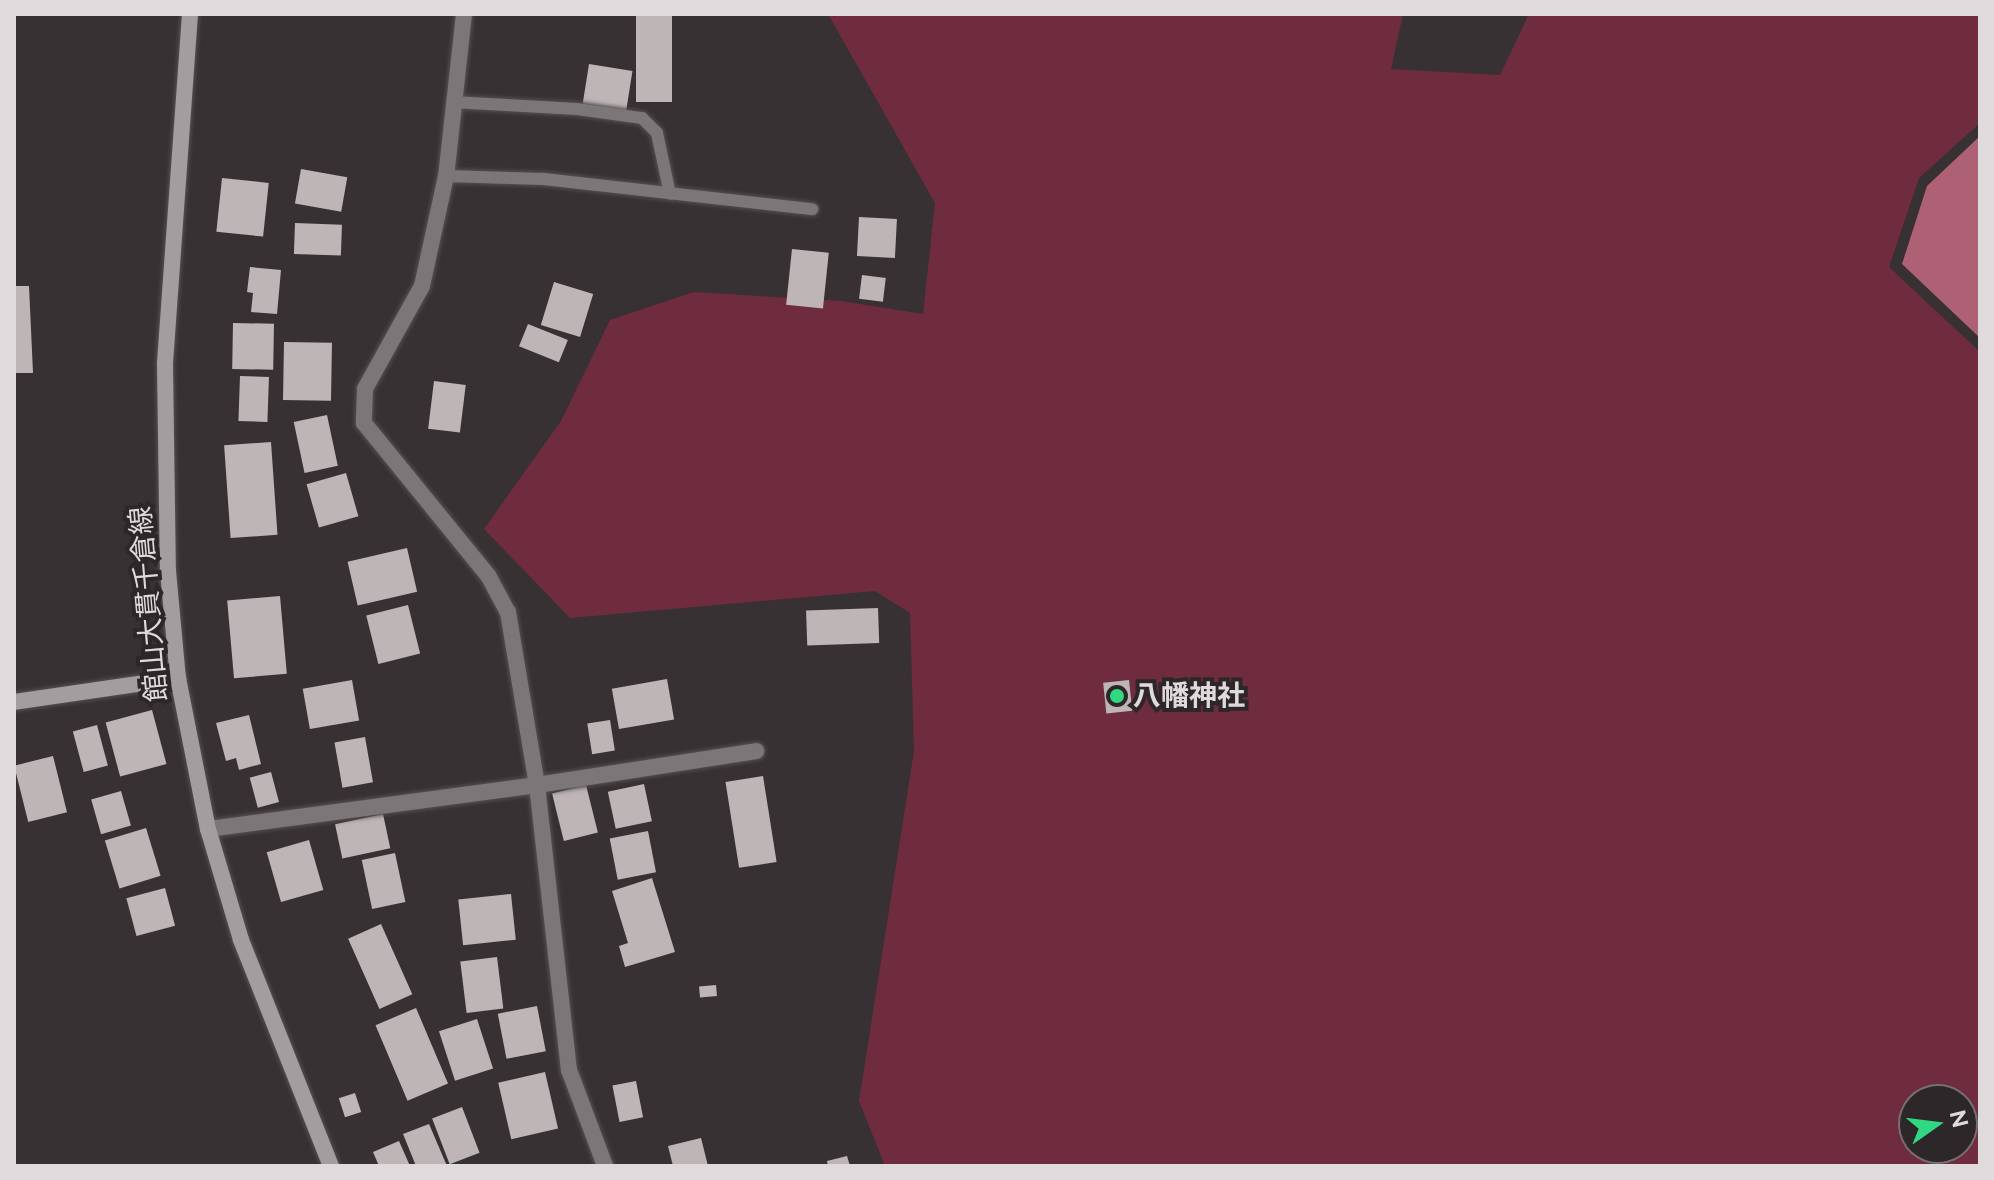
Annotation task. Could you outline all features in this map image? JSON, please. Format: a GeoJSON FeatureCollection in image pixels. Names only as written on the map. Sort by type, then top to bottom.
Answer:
{"type":"FeatureCollection","features":[{"type":"Feature","properties":{"kind":"main road","name":"館山大貫千倉線"},"geometry":{"type":"LineString","coordinates":[[190,14],[165,364],[168,571],[178,678],[208,829],[246,954],[331,1166]]}},
{"type":"Feature","properties":{"kind":"main road"},"geometry":{"type":"LineString","coordinates":[[14,702],[178,678]]}},
{"type":"Feature","properties":{"kind":"street"},"geometry":{"type":"LineString","coordinates":[[464,14],[446,176],[422,286],[365,389],[364,423],[489,577],[508,612],[537,785],[569,1070],[605,1166]]}},
{"type":"Feature","properties":{"kind":"street"},"geometry":{"type":"LineString","coordinates":[[208,829],[537,785],[756,751]]}},
{"type":"Feature","properties":{"kind":"lane"},"geometry":{"type":"LineString","coordinates":[[453,102],[577,109],[642,118],[657,133],[670,194]]}},
{"type":"Feature","properties":{"kind":"lane"},"geometry":{"type":"LineString","coordinates":[[446,176],[543,179],[812,209]]}},
{"type":"Feature","properties":{"kind":"shaded area"},"geometry":{"type":"Polygon","coordinates":[[[828,14],[1403,14],[1391,69],[1500,75],[1529,14],[1980,14],[1980,123],[1919,178],[1889,267],[1980,352],[1980,1166],[885,1166],[859,1101],[914,751],[910,613],[875,591],[570,618],[484,529],[561,421],[610,320],[694,292],[841,301],[923,314],[935,203],[828,14]]]}},
{"type":"Feature","properties":{"kind":"shaded area"},"geometry":{"type":"Polygon","coordinates":[[[1980,136],[1980,338],[1902,264],[1927,186],[1980,136]]]}},
{"type":"Feature","properties":{"kind":"building"},"geometry":{"type":"Polygon","coordinates":[[[636,14],[672,14],[672,102],[636,102],[636,14]]]}},
{"type":"Feature","properties":{"kind":"building"},"geometry":{"type":"Polygon","coordinates":[[[589,64],[632,71],[626,110],[583,104],[589,64]]]}},
{"type":"Feature","properties":{"kind":"building"},"geometry":{"type":"Polygon","coordinates":[[[301,169],[347,177],[341,212],[295,203],[301,169]]]}},
{"type":"Feature","properties":{"kind":"building"},"geometry":{"type":"Polygon","coordinates":[[[222,178],[269,183],[263,237],[216,232],[222,178]]]}},
{"type":"Feature","properties":{"kind":"building"},"geometry":{"type":"Polygon","coordinates":[[[859,217],[897,219],[895,258],[857,256],[859,217]]]}},
{"type":"Feature","properties":{"kind":"building"},"geometry":{"type":"Polygon","coordinates":[[[295,223],[342,225],[341,256],[294,254],[295,223]]]}},
{"type":"Feature","properties":{"kind":"building"},"geometry":{"type":"Polygon","coordinates":[[[792,249],[829,253],[823,309],[786,305],[792,249]]]}},
{"type":"Feature","properties":{"kind":"building"},"geometry":{"type":"Polygon","coordinates":[[[250,267],[281,270],[277,314],[251,312],[253,293],[247,292],[250,267]]]}},
{"type":"Feature","properties":{"kind":"building"},"geometry":{"type":"Polygon","coordinates":[[[862,275],[886,278],[883,302],[859,299],[862,275]]]}},
{"type":"Feature","properties":{"kind":"building"},"geometry":{"type":"Polygon","coordinates":[[[554,282],[593,294],[580,337],[541,325],[554,282]]]}},
{"type":"Feature","properties":{"kind":"building"},"geometry":{"type":"Polygon","coordinates":[[[14,286],[29,286],[33,373],[14,373],[14,286]]]}},
{"type":"Feature","properties":{"kind":"building"},"geometry":{"type":"Polygon","coordinates":[[[233,323],[274,324],[273,370],[232,369],[233,323]]]}},
{"type":"Feature","properties":{"kind":"building"},"geometry":{"type":"Polygon","coordinates":[[[528,324],[568,340],[559,362],[519,346],[528,324]]]}},
{"type":"Feature","properties":{"kind":"building"},"geometry":{"type":"Polygon","coordinates":[[[284,342],[332,343],[331,401],[283,400],[284,342]]]}},
{"type":"Feature","properties":{"kind":"building"},"geometry":{"type":"Polygon","coordinates":[[[240,376],[269,377],[267,422],[238,421],[240,376]]]}},
{"type":"Feature","properties":{"kind":"building"},"geometry":{"type":"Polygon","coordinates":[[[434,381],[466,385],[460,433],[428,429],[434,381]]]}},
{"type":"Feature","properties":{"kind":"building"},"geometry":{"type":"Polygon","coordinates":[[[327,415],[338,466],[305,473],[294,422],[327,415]]]}},
{"type":"Feature","properties":{"kind":"building"},"geometry":{"type":"Polygon","coordinates":[[[271,442],[277,535],[231,538],[224,445],[271,442]]]}},
{"type":"Feature","properties":{"kind":"building"},"geometry":{"type":"Polygon","coordinates":[[[346,473],[358,516],[319,528],[307,484],[346,473]]]}},
{"type":"Feature","properties":{"kind":"building"},"geometry":{"type":"Polygon","coordinates":[[[407,548],[417,592],[358,606],[348,562],[407,548]]]}},
{"type":"Feature","properties":{"kind":"building"},"geometry":{"type":"Polygon","coordinates":[[[280,596],[287,674],[234,678],[227,601],[280,596]]]}},
{"type":"Feature","properties":{"kind":"building"},"geometry":{"type":"Polygon","coordinates":[[[408,605],[420,654],[378,664],[366,615],[408,605]]]}},
{"type":"Feature","properties":{"kind":"building"},"geometry":{"type":"Polygon","coordinates":[[[878,608],[879,643],[807,645],[806,611],[878,608]]]}},
{"type":"Feature","properties":{"kind":"building"},"geometry":{"type":"Polygon","coordinates":[[[667,679],[674,719],[619,729],[612,689],[667,679]]]}},
{"type":"Feature","properties":{"kind":"building"},"geometry":{"type":"Polygon","coordinates":[[[352,680],[359,720],[310,729],[303,689],[352,680]]]}},
{"type":"Feature","properties":{"kind":"building","name":"八幡神社"},"geometry":{"type":"Polygon","coordinates":[[[1129,680],[1132,711],[1106,714],[1103,683],[1129,680]]]}},
{"type":"Feature","properties":{"kind":"building"},"geometry":{"type":"Polygon","coordinates":[[[152,710],[166,764],[120,777],[106,722],[152,710]]]}},
{"type":"Feature","properties":{"kind":"building"},"geometry":{"type":"Polygon","coordinates":[[[249,715],[261,764],[239,770],[236,758],[226,761],[216,723],[249,715]]]}},
{"type":"Feature","properties":{"kind":"building"},"geometry":{"type":"Polygon","coordinates":[[[610,720],[615,751],[592,754],[587,724],[610,720]]]}},
{"type":"Feature","properties":{"kind":"building"},"geometry":{"type":"Polygon","coordinates":[[[97,725],[108,766],[84,772],[73,731],[97,725]]]}},
{"type":"Feature","properties":{"kind":"building"},"geometry":{"type":"Polygon","coordinates":[[[365,737],[373,782],[342,788],[334,742],[365,737]]]}},
{"type":"Feature","properties":{"kind":"building"},"geometry":{"type":"Polygon","coordinates":[[[53,756],[67,812],[28,822],[14,766],[53,756]]]}},
{"type":"Feature","properties":{"kind":"building"},"geometry":{"type":"Polygon","coordinates":[[[271,772],[279,802],[258,808],[250,778],[271,772]]]}},
{"type":"Feature","properties":{"kind":"building"},"geometry":{"type":"Polygon","coordinates":[[[763,776],[777,862],[739,868],[725,782],[763,776]]]}},
{"type":"Feature","properties":{"kind":"building"},"geometry":{"type":"Polygon","coordinates":[[[644,784],[652,821],[616,829],[608,792],[644,784]]]}},
{"type":"Feature","properties":{"kind":"building"},"geometry":{"type":"Polygon","coordinates":[[[586,785],[598,833],[564,841],[552,793],[586,785]]]}},
{"type":"Feature","properties":{"kind":"building"},"geometry":{"type":"Polygon","coordinates":[[[121,791],[131,826],[101,834],[91,800],[121,791]]]}},
{"type":"Feature","properties":{"kind":"building"},"geometry":{"type":"Polygon","coordinates":[[[383,814],[390,848],[342,858],[335,824],[383,814]]]}},
{"type":"Feature","properties":{"kind":"building"},"geometry":{"type":"Polygon","coordinates":[[[146,828],[161,876],[119,888],[105,841],[146,828]]]}},
{"type":"Feature","properties":{"kind":"building"},"geometry":{"type":"Polygon","coordinates":[[[648,831],[656,872],[618,880],[610,838],[648,831]]]}},
{"type":"Feature","properties":{"kind":"building"},"geometry":{"type":"Polygon","coordinates":[[[309,840],[323,890],[281,902],[267,852],[309,840]]]}},
{"type":"Feature","properties":{"kind":"building"},"geometry":{"type":"Polygon","coordinates":[[[395,853],[405,902],[372,909],[362,860],[395,853]]]}},
{"type":"Feature","properties":{"kind":"building"},"geometry":{"type":"Polygon","coordinates":[[[652,878],[675,952],[625,967],[619,946],[628,943],[612,891],[652,878]]]}},
{"type":"Feature","properties":{"kind":"building"},"geometry":{"type":"Polygon","coordinates":[[[165,888],[175,926],[136,936],[126,898],[165,888]]]}},
{"type":"Feature","properties":{"kind":"building"},"geometry":{"type":"Polygon","coordinates":[[[511,894],[516,940],[463,945],[458,900],[511,894]]]}},
{"type":"Feature","properties":{"kind":"building"},"geometry":{"type":"Polygon","coordinates":[[[381,924],[412,994],[379,1009],[348,939],[381,924]]]}},
{"type":"Feature","properties":{"kind":"building"},"geometry":{"type":"Polygon","coordinates":[[[497,957],[503,1009],[467,1013],[460,962],[497,957]]]}},
{"type":"Feature","properties":{"kind":"building"},"geometry":{"type":"Polygon","coordinates":[[[716,985],[717,996],[700,997],[699,986],[716,985]]]}},
{"type":"Feature","properties":{"kind":"building"},"geometry":{"type":"Polygon","coordinates":[[[537,1006],[546,1051],[507,1059],[498,1014],[537,1006]]]}},
{"type":"Feature","properties":{"kind":"building"},"geometry":{"type":"Polygon","coordinates":[[[416,1008],[448,1083],[408,1101],[375,1025],[416,1008]]]}},
{"type":"Feature","properties":{"kind":"building"},"geometry":{"type":"Polygon","coordinates":[[[477,1019],[493,1068],[455,1081],[439,1031],[477,1019]]]}},
{"type":"Feature","properties":{"kind":"building"},"geometry":{"type":"Polygon","coordinates":[[[545,1072],[558,1129],[511,1139],[498,1083],[545,1072]]]}},
{"type":"Feature","properties":{"kind":"building"},"geometry":{"type":"Polygon","coordinates":[[[636,1081],[643,1117],[620,1122],[612,1086],[636,1081]]]}},
{"type":"Feature","properties":{"kind":"building"},"geometry":{"type":"Polygon","coordinates":[[[355,1093],[361,1112],[345,1117],[339,1098],[355,1093]]]}},
{"type":"Feature","properties":{"kind":"building"},"geometry":{"type":"Polygon","coordinates":[[[462,1107],[480,1153],[450,1164],[432,1118],[462,1107]]]}},
{"type":"Feature","properties":{"kind":"building"},"geometry":{"type":"Polygon","coordinates":[[[429,1124],[447,1166],[416,1166],[403,1134],[429,1124]]]}},
{"type":"Feature","properties":{"kind":"building"},"geometry":{"type":"Polygon","coordinates":[[[701,1138],[708,1166],[673,1166],[668,1146],[701,1138]]]}},
{"type":"Feature","properties":{"kind":"building"},"geometry":{"type":"Polygon","coordinates":[[[399,1141],[410,1166],[379,1166],[373,1152],[399,1141]]]}},
{"type":"Feature","properties":{"kind":"building"},"geometry":{"type":"Polygon","coordinates":[[[847,1156],[850,1166],[828,1166],[827,1161],[847,1156]]]}},
{"type":"Feature","properties":{"kind":"place","name":"八幡神社"},"geometry":{"type":"Point","coordinates":[1117,696]}}]}
